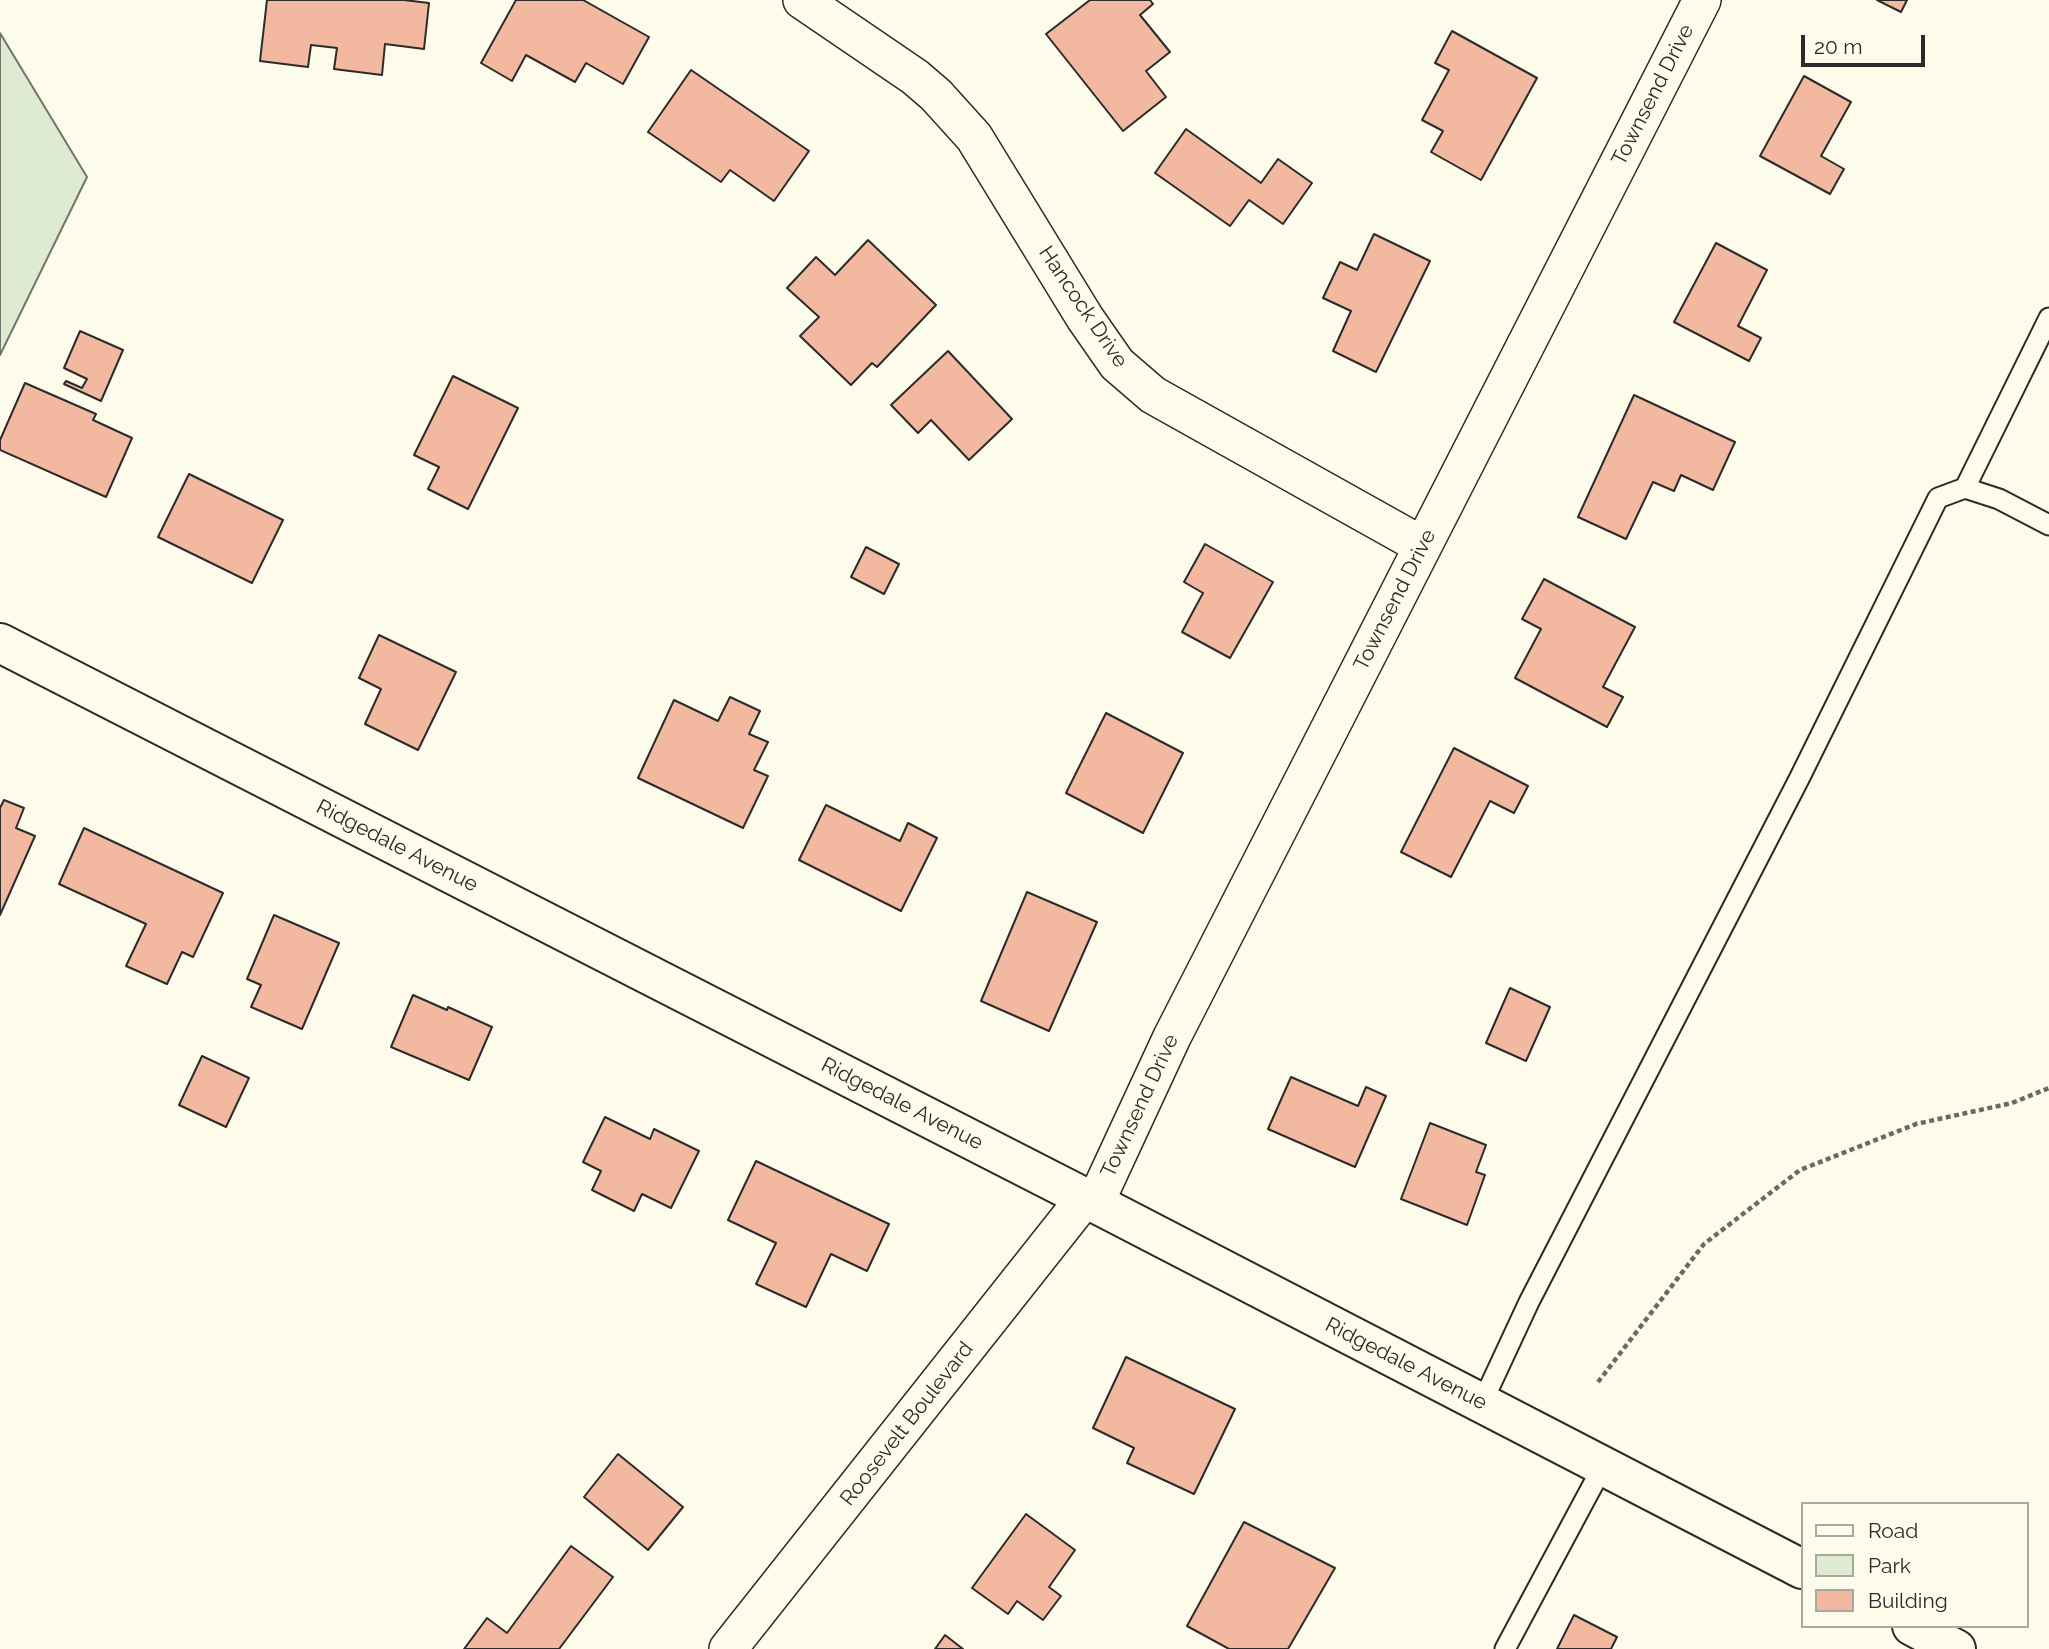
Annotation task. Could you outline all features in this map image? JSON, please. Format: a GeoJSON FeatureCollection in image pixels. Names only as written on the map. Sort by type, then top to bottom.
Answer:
{"type":"FeatureCollection","features":[{"type":"Feature","properties":{"kind":"main road","name":"Ridgedale Avenue"},"geometry":{"type":"LineString","coordinates":[[0,643],[1090,1200],[1800,1568]]}},
{"type":"Feature","properties":{"kind":"main road"},"geometry":{"type":"LineString","coordinates":[[1916,1628],[1956,1649]]}},
{"type":"Feature","properties":{"kind":"street","name":"Hancock Drive"},"geometry":{"type":"LineString","coordinates":[[802,0],[915,78],[936,95],[974,137],[1085,318],[1117,365],[1153,395],[1423,545]]}},
{"type":"Feature","properties":{"kind":"street","name":"Townsend Drive"},"geometry":{"type":"LineString","coordinates":[[1090,1200],[1702,0]]}},
{"type":"Feature","properties":{"kind":"street","name":"Roosevelt Boulevard"},"geometry":{"type":"LineString","coordinates":[[728,1649],[1090,1200]]}},
{"type":"Feature","properties":{"kind":"lane"},"geometry":{"type":"LineString","coordinates":[[1965,488],[2049,318]]}},
{"type":"Feature","properties":{"kind":"lane"},"geometry":{"type":"LineString","coordinates":[[1482,1403],[1529,1302],[1799,779],[1938,498],[1965,488],[2000,499],[2049,525]]}},
{"type":"Feature","properties":{"kind":"lane"},"geometry":{"type":"LineString","coordinates":[[1504,1649],[1603,1466]]}},
{"type":"Feature","properties":{"kind":"path"},"geometry":{"type":"LineString","coordinates":[[1598,1381],[1703,1244],[1800,1170],[1916,1124],[2012,1103],[2049,1088]]}},
{"type":"Feature","properties":{"kind":"green space"},"geometry":{"type":"Polygon","coordinates":[[[0,33],[87,177],[0,355],[0,33]]]}},
{"type":"Feature","properties":{"kind":"building"},"geometry":{"type":"Polygon","coordinates":[[[267,0],[404,0],[429,3],[424,49],[385,44],[382,75],[334,69],[337,48],[311,45],[308,67],[260,61],[267,0]]]}},
{"type":"Feature","properties":{"kind":"building"},"geometry":{"type":"Polygon","coordinates":[[[516,0],[583,0],[649,37],[623,84],[586,63],[575,82],[526,55],[512,81],[481,63],[516,0]]]}},
{"type":"Feature","properties":{"kind":"building"},"geometry":{"type":"Polygon","coordinates":[[[1090,0],[1150,0],[1153,4],[1140,15],[1170,52],[1146,71],[1166,97],[1123,131],[1046,34],[1090,0]]]}},
{"type":"Feature","properties":{"kind":"building"},"geometry":{"type":"Polygon","coordinates":[[[1877,0],[1907,0],[1901,12],[1877,0]]]}},
{"type":"Feature","properties":{"kind":"building"},"geometry":{"type":"Polygon","coordinates":[[[1452,31],[1537,78],[1481,180],[1431,152],[1443,131],[1422,120],[1449,70],[1435,63],[1452,31]]]}},
{"type":"Feature","properties":{"kind":"building"},"geometry":{"type":"Polygon","coordinates":[[[691,70],[809,151],[774,201],[730,170],[721,182],[648,132],[691,70]]]}},
{"type":"Feature","properties":{"kind":"building"},"geometry":{"type":"Polygon","coordinates":[[[1804,76],[1851,102],[1821,156],[1844,169],[1830,194],[1760,156],[1804,76]]]}},
{"type":"Feature","properties":{"kind":"building"},"geometry":{"type":"Polygon","coordinates":[[[1186,129],[1261,183],[1278,159],[1312,183],[1283,224],[1249,200],[1230,226],[1155,173],[1186,129]]]}},
{"type":"Feature","properties":{"kind":"building"},"geometry":{"type":"Polygon","coordinates":[[[1374,234],[1430,261],[1376,372],[1333,351],[1351,311],[1323,298],[1340,262],[1357,270],[1374,234]]]}},
{"type":"Feature","properties":{"kind":"building"},"geometry":{"type":"Polygon","coordinates":[[[868,240],[936,305],[877,367],[872,363],[851,385],[800,336],[819,317],[787,288],[816,257],[835,275],[868,240]]]}},
{"type":"Feature","properties":{"kind":"building"},"geometry":{"type":"Polygon","coordinates":[[[1716,243],[1767,270],[1738,326],[1761,338],[1749,361],[1674,322],[1716,243]]]}},
{"type":"Feature","properties":{"kind":"building"},"geometry":{"type":"Polygon","coordinates":[[[80,331],[123,350],[101,401],[64,384],[66,381],[82,388],[87,379],[64,368],[80,331]]]}},
{"type":"Feature","properties":{"kind":"building"},"geometry":{"type":"Polygon","coordinates":[[[948,351],[1012,419],[969,460],[931,420],[918,433],[891,405],[948,351]]]}},
{"type":"Feature","properties":{"kind":"building"},"geometry":{"type":"Polygon","coordinates":[[[453,376],[518,408],[468,509],[428,489],[439,467],[414,455],[453,376]]]}},
{"type":"Feature","properties":{"kind":"building"},"geometry":{"type":"Polygon","coordinates":[[[25,383],[96,414],[93,420],[132,438],[106,497],[0,450],[0,440],[25,383]]]}},
{"type":"Feature","properties":{"kind":"building"},"geometry":{"type":"Polygon","coordinates":[[[1634,395],[1735,442],[1713,490],[1681,475],[1674,491],[1653,482],[1626,539],[1578,517],[1634,395]]]}},
{"type":"Feature","properties":{"kind":"building"},"geometry":{"type":"Polygon","coordinates":[[[189,474],[283,520],[252,583],[158,537],[189,474]]]}},
{"type":"Feature","properties":{"kind":"building"},"geometry":{"type":"Polygon","coordinates":[[[1205,544],[1273,582],[1230,658],[1182,632],[1203,593],[1184,582],[1205,544]]]}},
{"type":"Feature","properties":{"kind":"building"},"geometry":{"type":"Polygon","coordinates":[[[866,547],[899,564],[884,594],[851,577],[866,547]]]}},
{"type":"Feature","properties":{"kind":"building"},"geometry":{"type":"Polygon","coordinates":[[[1544,579],[1635,627],[1603,687],[1623,697],[1607,727],[1515,678],[1541,629],[1522,619],[1544,579]]]}},
{"type":"Feature","properties":{"kind":"building"},"geometry":{"type":"Polygon","coordinates":[[[379,635],[456,672],[418,750],[365,724],[381,689],[359,678],[379,635]]]}},
{"type":"Feature","properties":{"kind":"building"},"geometry":{"type":"Polygon","coordinates":[[[730,697],[760,711],[749,734],[768,742],[754,770],[768,776],[743,828],[638,778],[674,700],[718,721],[730,697]]]}},
{"type":"Feature","properties":{"kind":"building"},"geometry":{"type":"Polygon","coordinates":[[[1106,713],[1183,753],[1143,833],[1066,793],[1106,713]]]}},
{"type":"Feature","properties":{"kind":"building"},"geometry":{"type":"Polygon","coordinates":[[[1454,748],[1528,786],[1514,813],[1490,801],[1451,877],[1401,852],[1454,748]]]}},
{"type":"Feature","properties":{"kind":"building"},"geometry":{"type":"Polygon","coordinates":[[[4,800],[24,808],[16,828],[35,836],[0,915],[0,808],[4,800]]]}},
{"type":"Feature","properties":{"kind":"building"},"geometry":{"type":"Polygon","coordinates":[[[826,805],[900,841],[908,823],[937,838],[901,911],[799,860],[826,805]]]}},
{"type":"Feature","properties":{"kind":"building"},"geometry":{"type":"Polygon","coordinates":[[[84,828],[223,893],[193,957],[182,952],[167,984],[126,966],[146,924],[59,884],[84,828]]]}},
{"type":"Feature","properties":{"kind":"building"},"geometry":{"type":"Polygon","coordinates":[[[1027,892],[1097,922],[1049,1031],[981,1001],[1027,892]]]}},
{"type":"Feature","properties":{"kind":"building"},"geometry":{"type":"Polygon","coordinates":[[[274,915],[339,943],[302,1029],[251,1007],[261,985],[247,979],[274,915]]]}},
{"type":"Feature","properties":{"kind":"building"},"geometry":{"type":"Polygon","coordinates":[[[1510,988],[1550,1007],[1526,1061],[1486,1043],[1510,988]]]}},
{"type":"Feature","properties":{"kind":"building"},"geometry":{"type":"Polygon","coordinates":[[[413,995],[492,1027],[469,1080],[391,1047],[413,995]]]}},
{"type":"Feature","properties":{"kind":"building"},"geometry":{"type":"Polygon","coordinates":[[[202,1056],[249,1078],[226,1127],[179,1105],[202,1056]]]}},
{"type":"Feature","properties":{"kind":"building"},"geometry":{"type":"Polygon","coordinates":[[[1291,1077],[1358,1106],[1366,1087],[1386,1096],[1355,1167],[1268,1129],[1291,1077]]]}},
{"type":"Feature","properties":{"kind":"building"},"geometry":{"type":"Polygon","coordinates":[[[605,1117],[650,1139],[654,1129],[699,1151],[671,1208],[642,1194],[634,1211],[592,1190],[601,1171],[583,1162],[605,1117]]]}},
{"type":"Feature","properties":{"kind":"building"},"geometry":{"type":"Polygon","coordinates":[[[1430,1123],[1486,1145],[1476,1172],[1485,1175],[1467,1225],[1401,1199],[1430,1123]]]}},
{"type":"Feature","properties":{"kind":"building"},"geometry":{"type":"Polygon","coordinates":[[[756,1161],[889,1224],[867,1271],[831,1254],[806,1307],[756,1284],[776,1243],[728,1220],[756,1161]]]}},
{"type":"Feature","properties":{"kind":"building"},"geometry":{"type":"Polygon","coordinates":[[[1126,1357],[1235,1409],[1194,1494],[1127,1463],[1134,1448],[1093,1428],[1126,1357]]]}},
{"type":"Feature","properties":{"kind":"building"},"geometry":{"type":"Polygon","coordinates":[[[618,1454],[683,1507],[648,1550],[584,1497],[618,1454]]]}},
{"type":"Feature","properties":{"kind":"building"},"geometry":{"type":"Polygon","coordinates":[[[1026,1514],[1075,1550],[1049,1587],[1061,1596],[1043,1620],[1017,1601],[1008,1614],[972,1588],[1026,1514]]]}},
{"type":"Feature","properties":{"kind":"building"},"geometry":{"type":"Polygon","coordinates":[[[1244,1522],[1335,1568],[1288,1649],[1229,1649],[1187,1626],[1244,1522]]]}},
{"type":"Feature","properties":{"kind":"building"},"geometry":{"type":"Polygon","coordinates":[[[571,1546],[613,1577],[559,1649],[464,1649],[487,1618],[507,1633],[571,1546]]]}},
{"type":"Feature","properties":{"kind":"building"},"geometry":{"type":"Polygon","coordinates":[[[1574,1615],[1617,1637],[1611,1649],[1557,1649],[1574,1615]]]}},
{"type":"Feature","properties":{"kind":"building"},"geometry":{"type":"Polygon","coordinates":[[[945,1635],[963,1649],[935,1649],[945,1635]]]}}]}
